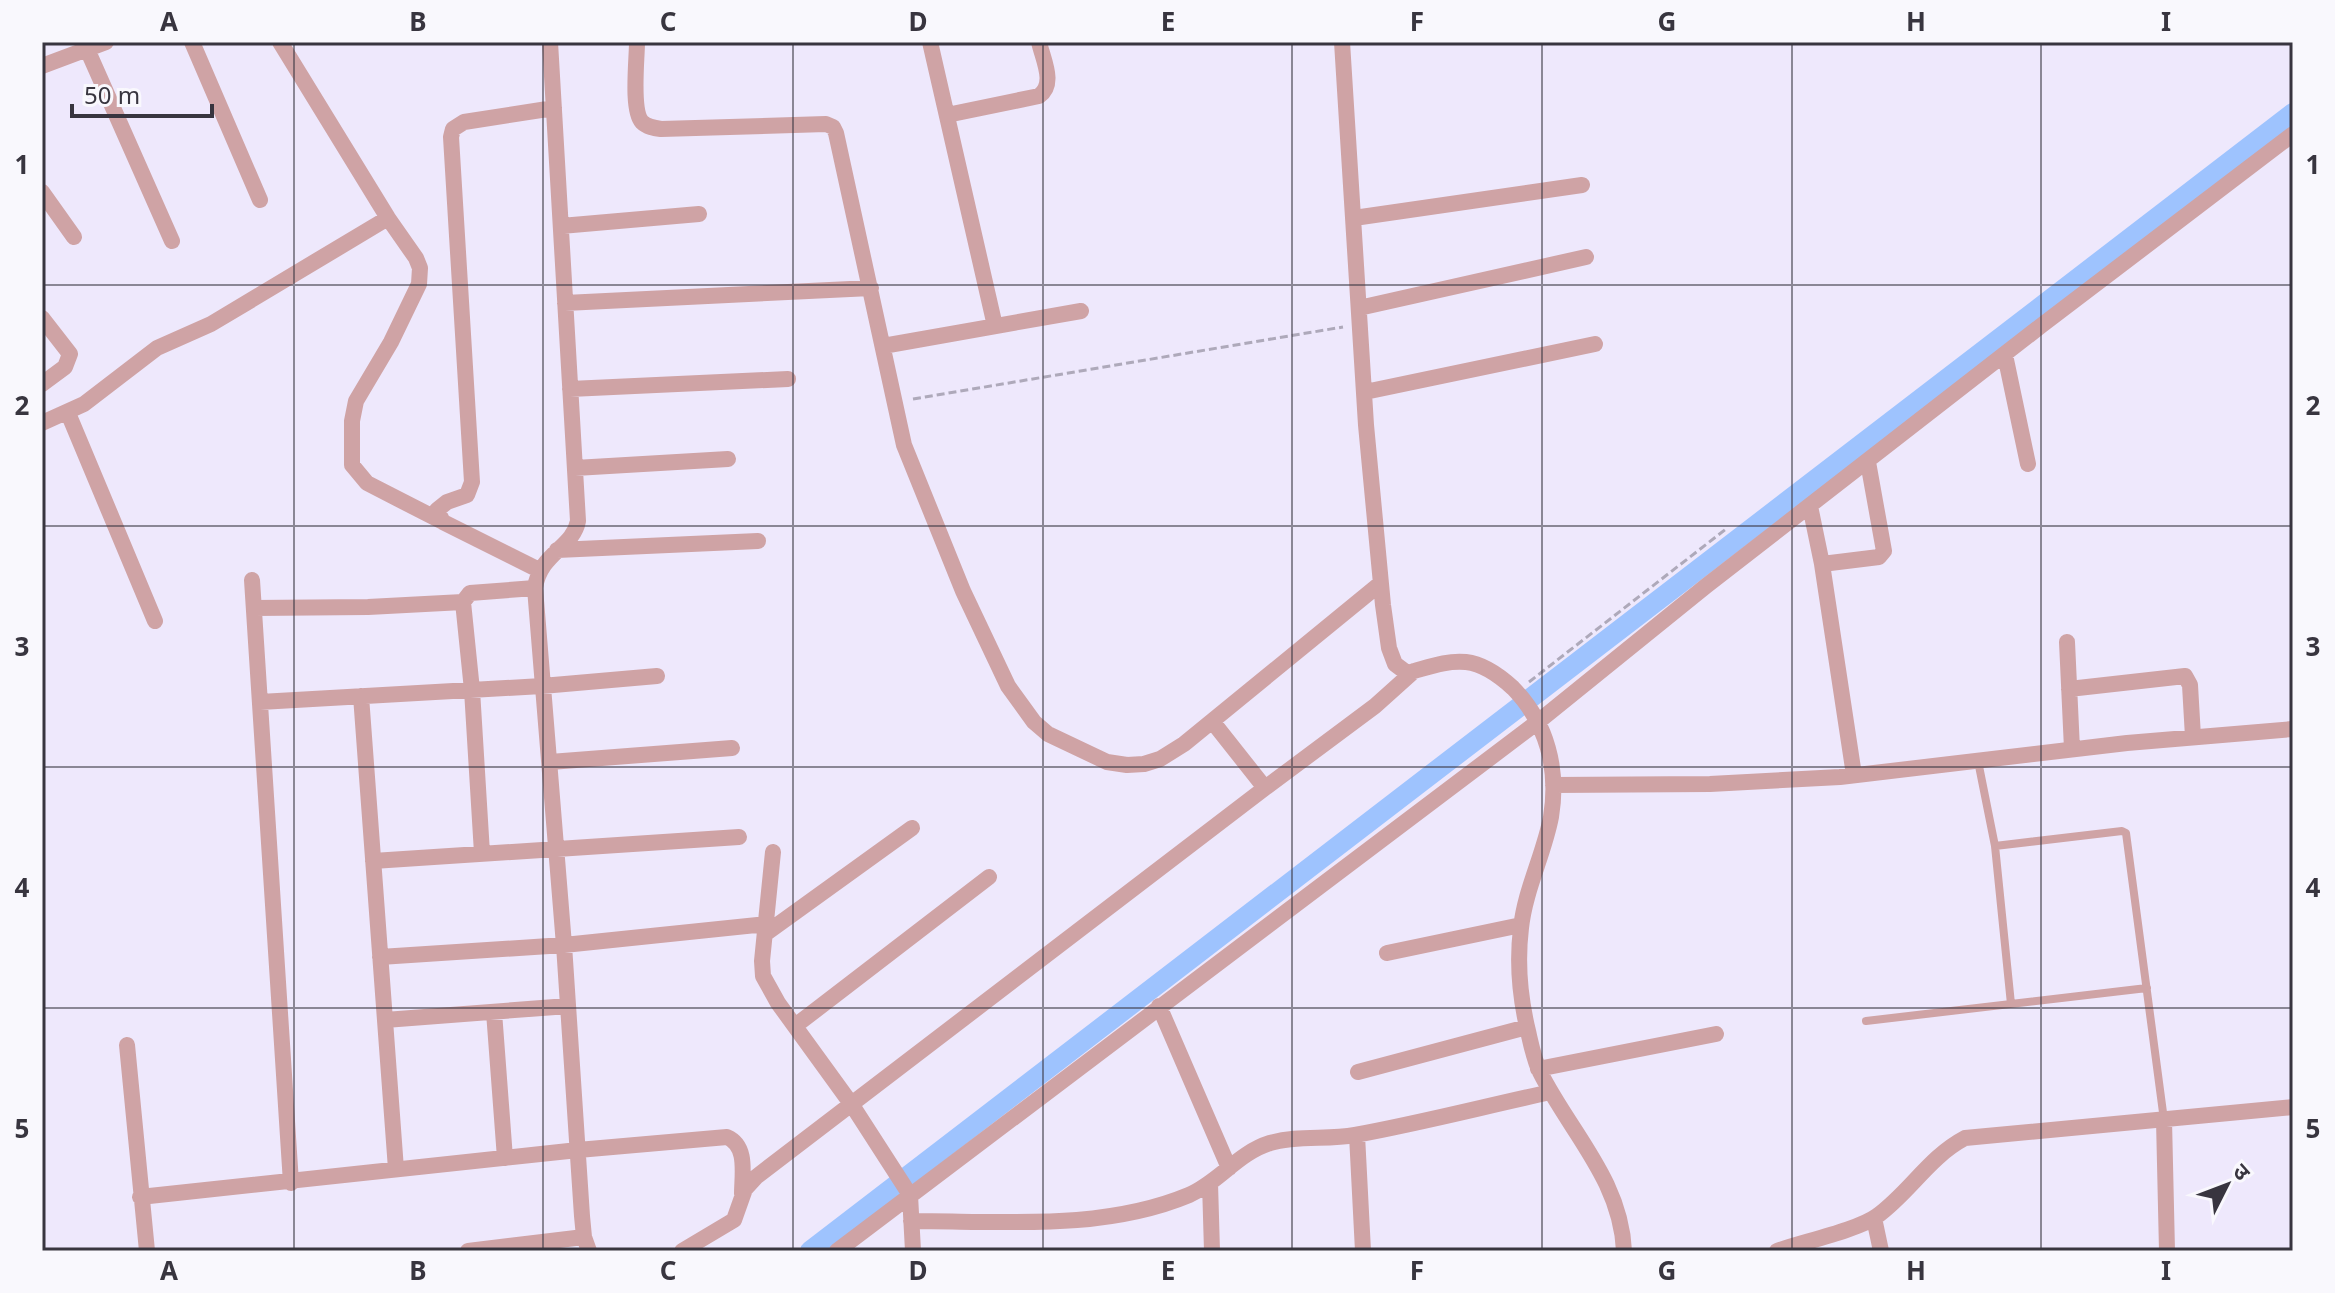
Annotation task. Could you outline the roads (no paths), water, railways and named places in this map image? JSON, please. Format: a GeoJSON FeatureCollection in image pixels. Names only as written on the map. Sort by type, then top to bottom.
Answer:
{"type":"FeatureCollection","features":[{"type":"Feature","properties":{"kind":"street"},"geometry":{"type":"LineString","coordinates":[[42,66],[106,42]]}},
{"type":"Feature","properties":{"kind":"street"},"geometry":{"type":"LineString","coordinates":[[192,42],[260,200]]}},
{"type":"Feature","properties":{"kind":"street"},"geometry":{"type":"LineString","coordinates":[[280,42],[416,258],[421,276],[391,342],[356,401],[352,421],[352,465],[367,483],[539,570]]}},
{"type":"Feature","properties":{"kind":"street"},"geometry":{"type":"LineString","coordinates":[[468,1251],[586,1244],[535,588],[539,570],[576,530],[550,42]]}},
{"type":"Feature","properties":{"kind":"street"},"geometry":{"type":"LineString","coordinates":[[637,42],[637,110],[641,121],[649,126],[661,129],[826,124],[833,127],[871,288],[893,402],[915,477],[963,591],[1008,686],[1034,722],[1069,746],[1107,762],[1127,765],[1160,759],[1184,744],[1381,583]]}},
{"type":"Feature","properties":{"kind":"street"},"geometry":{"type":"LineString","coordinates":[[930,42],[995,326]]}},
{"type":"Feature","properties":{"kind":"street"},"geometry":{"type":"LineString","coordinates":[[947,115],[1039,96],[1046,91],[1049,84],[1039,42]]}},
{"type":"Feature","properties":{"kind":"street"},"geometry":{"type":"LineString","coordinates":[[1342,42],[1365,392],[1389,648],[1395,664],[1407,673],[1447,662],[1469,662],[1501,677],[1527,705],[1550,753],[1553,785],[1551,817],[1521,925],[1519,955],[1527,1027],[1538,1069],[1606,1182],[1620,1219],[1624,1251]]}},
{"type":"Feature","properties":{"kind":"street"},"geometry":{"type":"LineString","coordinates":[[87,49],[172,241]]}},
{"type":"Feature","properties":{"kind":"street"},"geometry":{"type":"LineString","coordinates":[[443,522],[437,510],[447,502],[467,495],[472,482],[451,137],[453,129],[464,122],[554,108]]}},
{"type":"Feature","properties":{"kind":"street"},"geometry":{"type":"LineString","coordinates":[[837,1251],[908,1191],[1159,1006],[1527,705],[1810,506],[2293,134]]}},
{"type":"Feature","properties":{"kind":"street"},"geometry":{"type":"LineString","coordinates":[[1354,218],[1582,185]]}},
{"type":"Feature","properties":{"kind":"street"},"geometry":{"type":"LineString","coordinates":[[42,192],[74,237]]}},
{"type":"Feature","properties":{"kind":"street"},"geometry":{"type":"LineString","coordinates":[[561,226],[699,214]]}},
{"type":"Feature","properties":{"kind":"street"},"geometry":{"type":"LineString","coordinates":[[42,423],[84,404],[157,348],[211,324],[388,218]]}},
{"type":"Feature","properties":{"kind":"street"},"geometry":{"type":"LineString","coordinates":[[1360,316],[1586,257]]}},
{"type":"Feature","properties":{"kind":"street"},"geometry":{"type":"LineString","coordinates":[[565,303],[871,288]]}},
{"type":"Feature","properties":{"kind":"street"},"geometry":{"type":"LineString","coordinates":[[883,346],[1081,311]]}},
{"type":"Feature","properties":{"kind":"street"},"geometry":{"type":"LineString","coordinates":[[42,318],[70,354],[65,367],[42,384]]}},
{"type":"Feature","properties":{"kind":"street"},"geometry":{"type":"LineString","coordinates":[[1365,392],[1595,344]]}},
{"type":"Feature","properties":{"kind":"street"},"geometry":{"type":"LineString","coordinates":[[2005,355],[2028,464]]}},
{"type":"Feature","properties":{"kind":"street"},"geometry":{"type":"LineString","coordinates":[[570,389],[788,379]]}},
{"type":"Feature","properties":{"kind":"street"},"geometry":{"type":"LineString","coordinates":[[68,413],[155,621]]}},
{"type":"Feature","properties":{"kind":"street"},"geometry":{"type":"LineString","coordinates":[[575,468],[728,459]]}},
{"type":"Feature","properties":{"kind":"street"},"geometry":{"type":"LineString","coordinates":[[1822,564],[1879,557],[1884,551],[1868,462]]}},
{"type":"Feature","properties":{"kind":"street"},"geometry":{"type":"LineString","coordinates":[[1810,506],[1822,564],[1854,775]]}},
{"type":"Feature","properties":{"kind":"street"},"geometry":{"type":"LineString","coordinates":[[557,550],[758,541]]}},
{"type":"Feature","properties":{"kind":"street"},"geometry":{"type":"LineString","coordinates":[[252,580],[291,1183]]}},
{"type":"Feature","properties":{"kind":"street"},"geometry":{"type":"LineString","coordinates":[[482,853],[463,602],[470,593],[535,588]]}},
{"type":"Feature","properties":{"kind":"street"},"geometry":{"type":"LineString","coordinates":[[254,608],[463,602]]}},
{"type":"Feature","properties":{"kind":"street"},"geometry":{"type":"LineString","coordinates":[[2067,642],[2072,749]]}},
{"type":"Feature","properties":{"kind":"street"},"geometry":{"type":"LineString","coordinates":[[682,1251],[734,1220],[742,1196],[756,1177],[1375,706],[1414,671]]}},
{"type":"Feature","properties":{"kind":"street"},"geometry":{"type":"LineString","coordinates":[[260,702],[542,686],[657,676]]}},
{"type":"Feature","properties":{"kind":"street"},"geometry":{"type":"LineString","coordinates":[[2069,689],[2185,676],[2190,685],[2193,737]]}},
{"type":"Feature","properties":{"kind":"street"},"geometry":{"type":"LineString","coordinates":[[361,696],[396,1169]]}},
{"type":"Feature","properties":{"kind":"street"},"geometry":{"type":"LineString","coordinates":[[1212,721],[1265,788]]}},
{"type":"Feature","properties":{"kind":"street"},"geometry":{"type":"LineString","coordinates":[[1553,785],[1710,784],[1854,775],[2072,749],[2293,729]]}},
{"type":"Feature","properties":{"kind":"street"},"geometry":{"type":"LineString","coordinates":[[550,762],[732,748]]}},
{"type":"Feature","properties":{"kind":"street"},"geometry":{"type":"LineString","coordinates":[[380,957],[765,929],[912,828]]}},
{"type":"Feature","properties":{"kind":"street"},"geometry":{"type":"LineString","coordinates":[[373,861],[739,837]]}},
{"type":"Feature","properties":{"kind":"street"},"geometry":{"type":"LineString","coordinates":[[773,852],[763,976],[778,1003],[852,1105],[908,1191],[913,1251]]}},
{"type":"Feature","properties":{"kind":"street"},"geometry":{"type":"LineString","coordinates":[[795,1026],[989,877]]}},
{"type":"Feature","properties":{"kind":"street"},"geometry":{"type":"LineString","coordinates":[[1387,953],[1521,925]]}},
{"type":"Feature","properties":{"kind":"street"},"geometry":{"type":"LineString","coordinates":[[385,1020],[568,1006]]}},
{"type":"Feature","properties":{"kind":"street"},"geometry":{"type":"LineString","coordinates":[[1159,1006],[1229,1168]]}},
{"type":"Feature","properties":{"kind":"street"},"geometry":{"type":"LineString","coordinates":[[494,1012],[505,1158]]}},
{"type":"Feature","properties":{"kind":"street"},"geometry":{"type":"LineString","coordinates":[[1358,1072],[1527,1027]]}},
{"type":"Feature","properties":{"kind":"street"},"geometry":{"type":"LineString","coordinates":[[1538,1069],[1716,1034]]}},
{"type":"Feature","properties":{"kind":"street"},"geometry":{"type":"LineString","coordinates":[[127,1045],[147,1251]]}},
{"type":"Feature","properties":{"kind":"street"},"geometry":{"type":"LineString","coordinates":[[911,1221],[1086,1219],[1153,1207],[1187,1196],[1210,1183],[1256,1148],[1272,1143],[1357,1135],[1551,1092]]}},
{"type":"Feature","properties":{"kind":"street"},"geometry":{"type":"LineString","coordinates":[[1777,1251],[1874,1218],[1933,1159],[1965,1138],[2293,1107]]}},
{"type":"Feature","properties":{"kind":"street"},"geometry":{"type":"LineString","coordinates":[[2164,1120],[2167,1251]]}},
{"type":"Feature","properties":{"kind":"street"},"geometry":{"type":"LineString","coordinates":[[1357,1135],[1363,1251]]}},
{"type":"Feature","properties":{"kind":"street"},"geometry":{"type":"LineString","coordinates":[[140,1197],[727,1137],[735,1140],[741,1148],[742,1196]]}},
{"type":"Feature","properties":{"kind":"street"},"geometry":{"type":"LineString","coordinates":[[1210,1183],[1212,1251]]}},
{"type":"Feature","properties":{"kind":"street"},"geometry":{"type":"LineString","coordinates":[[1874,1218],[1881,1251]]}},
{"type":"Feature","properties":{"kind":"lane"},"geometry":{"type":"LineString","coordinates":[[1977,760],[1995,846],[2011,1004]]}},
{"type":"Feature","properties":{"kind":"lane"},"geometry":{"type":"LineString","coordinates":[[1995,846],[2125,832],[2128,836],[2164,1120]]}},
{"type":"Feature","properties":{"kind":"lane"},"geometry":{"type":"LineString","coordinates":[[1866,1021],[2147,988]]}},
{"type":"Feature","properties":{"kind":"waterway"},"geometry":{"type":"LineString","coordinates":[[810,1251],[2293,113]]}}]}
